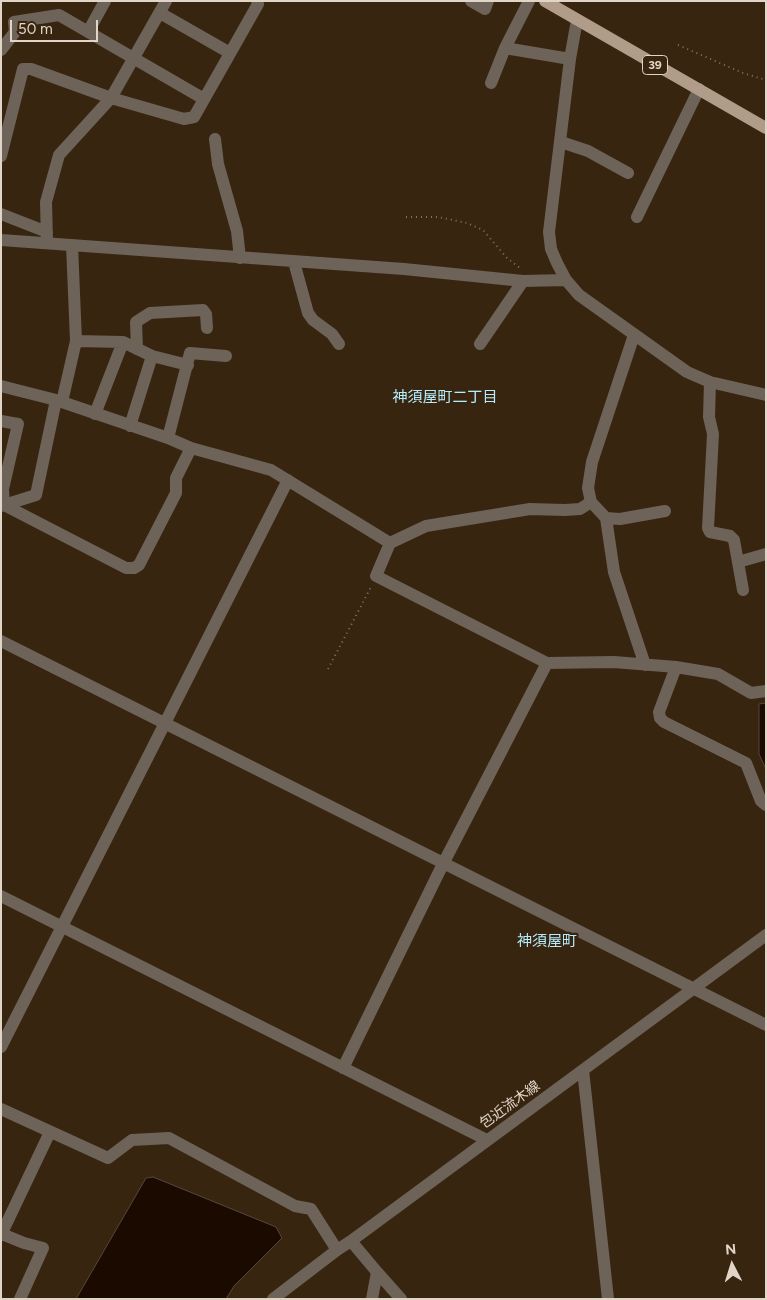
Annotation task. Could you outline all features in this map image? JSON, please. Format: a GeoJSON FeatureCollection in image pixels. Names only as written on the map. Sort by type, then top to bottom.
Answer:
{"type":"FeatureCollection","features":[{"type":"Feature","properties":{"kind":"main road","name":"39"},"geometry":{"type":"LineString","coordinates":[[545,1],[766,128]]}},
{"type":"Feature","properties":{"kind":"street"},"geometry":{"type":"LineString","coordinates":[[88,32],[105,1]]}},
{"type":"Feature","properties":{"kind":"street"},"geometry":{"type":"LineString","coordinates":[[47,237],[46,202],[59,155],[111,98],[135,59],[166,1]]}},
{"type":"Feature","properties":{"kind":"street"},"geometry":{"type":"LineString","coordinates":[[1,156],[23,69],[31,69],[111,98],[184,119],[194,117],[258,1]]}},
{"type":"Feature","properties":{"kind":"street"},"geometry":{"type":"LineString","coordinates":[[471,1],[485,9],[488,1]]}},
{"type":"Feature","properties":{"kind":"street"},"geometry":{"type":"LineString","coordinates":[[491,83],[505,48],[530,1]]}},
{"type":"Feature","properties":{"kind":"street"},"geometry":{"type":"LineString","coordinates":[[160,13],[230,53]]}},
{"type":"Feature","properties":{"kind":"street"},"geometry":{"type":"LineString","coordinates":[[1,50],[15,32],[14,22],[59,16],[204,99]]}},
{"type":"Feature","properties":{"kind":"street"},"geometry":{"type":"LineString","coordinates":[[577,20],[570,59],[549,232],[551,249],[566,280],[579,295],[686,372],[710,382],[766,395]]}},
{"type":"Feature","properties":{"kind":"street"},"geometry":{"type":"LineString","coordinates":[[505,48],[570,59]]}},
{"type":"Feature","properties":{"kind":"street"},"geometry":{"type":"LineString","coordinates":[[637,218],[699,90]]}},
{"type":"Feature","properties":{"kind":"street"},"geometry":{"type":"LineString","coordinates":[[215,139],[218,164],[237,231],[240,258]]}},
{"type":"Feature","properties":{"kind":"street"},"geometry":{"type":"LineString","coordinates":[[561,142],[588,151],[628,173]]}},
{"type":"Feature","properties":{"kind":"street"},"geometry":{"type":"LineString","coordinates":[[1,214],[47,237],[72,244],[404,269],[523,281],[566,280]]}},
{"type":"Feature","properties":{"kind":"street"},"geometry":{"type":"LineString","coordinates":[[1,240],[47,237]]}},
{"type":"Feature","properties":{"kind":"street"},"geometry":{"type":"LineString","coordinates":[[3,506],[36,494],[76,341],[72,244]]}},
{"type":"Feature","properties":{"kind":"street"},"geometry":{"type":"LineString","coordinates":[[294,262],[308,313],[332,334],[339,344]]}},
{"type":"Feature","properties":{"kind":"street"},"geometry":{"type":"LineString","coordinates":[[480,344],[523,281]]}},
{"type":"Feature","properties":{"kind":"street"},"geometry":{"type":"LineString","coordinates":[[137,348],[136,322],[150,313],[203,310],[206,314],[207,328]]}},
{"type":"Feature","properties":{"kind":"street"},"geometry":{"type":"LineString","coordinates":[[634,334],[592,462],[588,488],[591,502],[606,518],[614,572],[645,664]]}},
{"type":"Feature","properties":{"kind":"street"},"geometry":{"type":"LineString","coordinates":[[76,341],[123,342],[152,356],[188,365]]}},
{"type":"Feature","properties":{"kind":"street"},"geometry":{"type":"LineString","coordinates":[[95,414],[123,342]]}},
{"type":"Feature","properties":{"kind":"street"},"geometry":{"type":"LineString","coordinates":[[168,438],[190,353],[226,356]]}},
{"type":"Feature","properties":{"kind":"street"},"geometry":{"type":"LineString","coordinates":[[130,426],[152,356]]}},
{"type":"Feature","properties":{"kind":"street"},"geometry":{"type":"LineString","coordinates":[[710,382],[709,417],[713,434],[708,528],[710,532],[730,536],[734,540],[744,590]]}},
{"type":"Feature","properties":{"kind":"street"},"geometry":{"type":"LineString","coordinates":[[1,386],[59,401],[168,438],[191,448],[271,470],[390,544]]}},
{"type":"Feature","properties":{"kind":"street"},"geometry":{"type":"LineString","coordinates":[[1,421],[18,424],[3,489],[3,506]]}},
{"type":"Feature","properties":{"kind":"street"},"geometry":{"type":"LineString","coordinates":[[3,506],[126,568],[134,568],[139,565],[176,493],[176,478],[191,448]]}},
{"type":"Feature","properties":{"kind":"street"},"geometry":{"type":"LineString","coordinates":[[1,1047],[288,480]]}},
{"type":"Feature","properties":{"kind":"street"},"geometry":{"type":"LineString","coordinates":[[591,502],[580,508],[565,510],[530,509],[426,526],[390,544],[376,576],[547,663],[614,662],[676,667],[718,674],[750,693],[766,691]]}},
{"type":"Feature","properties":{"kind":"street"},"geometry":{"type":"LineString","coordinates":[[606,518],[620,519],[665,511]]}},
{"type":"Feature","properties":{"kind":"street"},"geometry":{"type":"LineString","coordinates":[[738,562],[766,554]]}},
{"type":"Feature","properties":{"kind":"street"},"geometry":{"type":"LineString","coordinates":[[1,641],[766,1025]]}},
{"type":"Feature","properties":{"kind":"street"},"geometry":{"type":"LineString","coordinates":[[343,1068],[443,864],[547,663]]}},
{"type":"Feature","properties":{"kind":"street"},"geometry":{"type":"LineString","coordinates":[[676,667],[659,712],[660,718],[664,722],[746,763],[761,802],[766,805]]}},
{"type":"Feature","properties":{"kind":"street"},"geometry":{"type":"LineString","coordinates":[[1,896],[487,1140]]}},
{"type":"Feature","properties":{"kind":"street","name":"包近流木線"},"geometry":{"type":"LineString","coordinates":[[274,1299],[337,1250],[766,935]]}},
{"type":"Feature","properties":{"kind":"street"},"geometry":{"type":"LineString","coordinates":[[583,1070],[608,1299]]}},
{"type":"Feature","properties":{"kind":"street"},"geometry":{"type":"LineString","coordinates":[[1,1109],[108,1158],[132,1140],[169,1138],[296,1206],[311,1209],[337,1250]]}},
{"type":"Feature","properties":{"kind":"street"},"geometry":{"type":"LineString","coordinates":[[20,1299],[43,1248],[2,1234],[50,1132]]}},
{"type":"Feature","properties":{"kind":"street"},"geometry":{"type":"LineString","coordinates":[[351,1241],[401,1299]]}},
{"type":"Feature","properties":{"kind":"street"},"geometry":{"type":"LineString","coordinates":[[372,1299],[378,1272]]}},
{"type":"Feature","properties":{"kind":"path"},"geometry":{"type":"LineString","coordinates":[[678,45],[743,73],[766,80]]}},
{"type":"Feature","properties":{"kind":"path"},"geometry":{"type":"LineString","coordinates":[[406,217],[438,217],[467,223],[484,230],[507,258],[520,268]]}},
{"type":"Feature","properties":{"kind":"path"},"geometry":{"type":"LineString","coordinates":[[328,669],[376,576]]}},
{"type":"Feature","properties":{"kind":"shaded area"},"geometry":{"type":"Polygon","coordinates":[[[766,703],[766,769],[759,754],[759,704],[766,703]]]}},
{"type":"Feature","properties":{"kind":"shaded area"},"geometry":{"type":"Polygon","coordinates":[[[153,1177],[276,1227],[282,1238],[234,1286],[226,1299],[76,1299],[146,1178],[153,1177]]]}},
{"type":"Feature","properties":{"kind":"district","name":"神須屋町二丁目"},"geometry":{"type":"Point","coordinates":[445,398]}},
{"type":"Feature","properties":{"kind":"district","name":"神須屋町"},"geometry":{"type":"Point","coordinates":[547,942]}}]}
